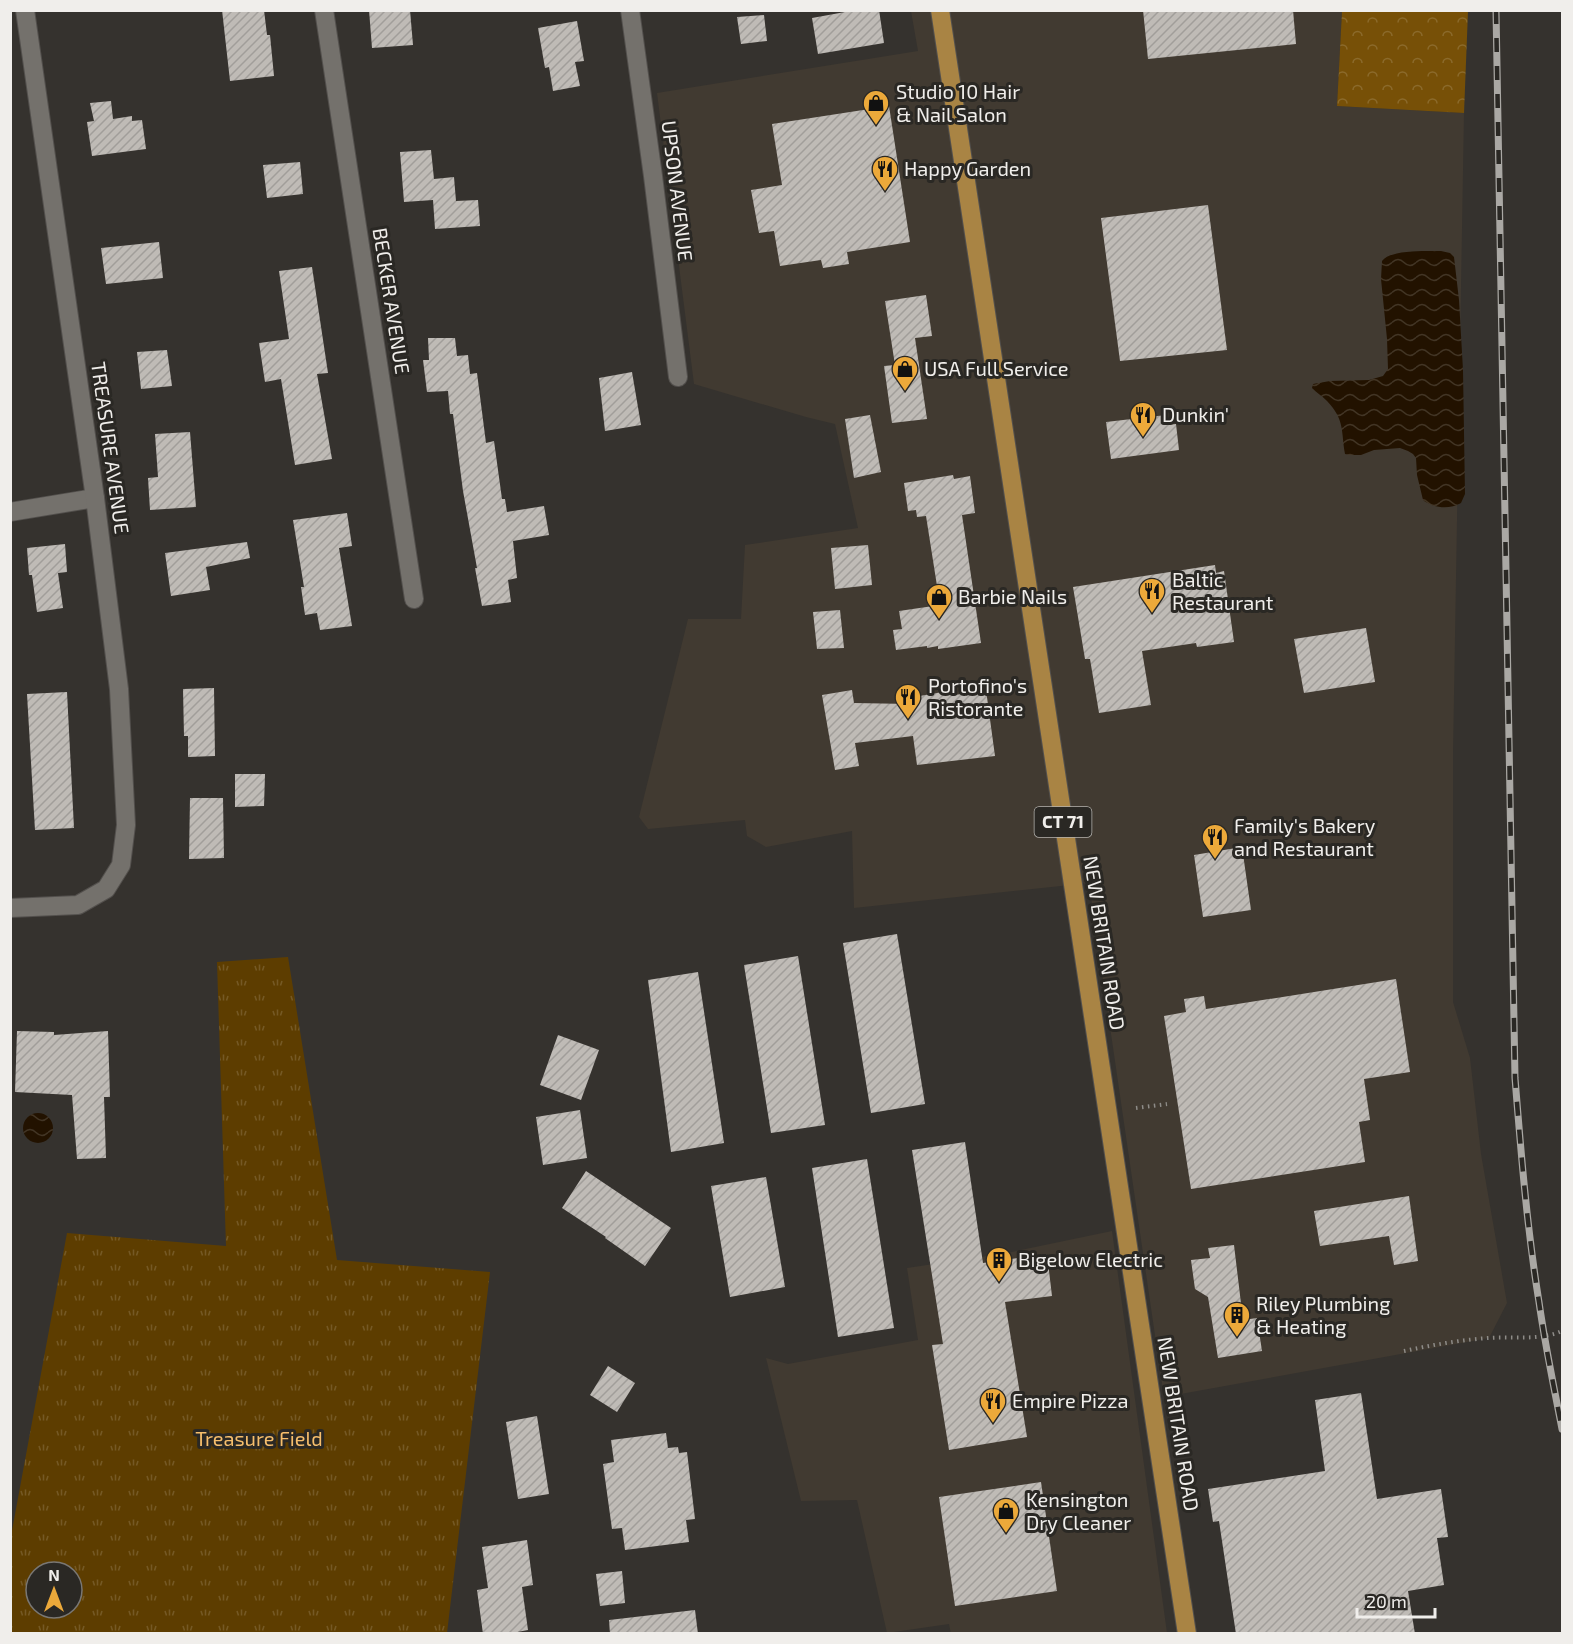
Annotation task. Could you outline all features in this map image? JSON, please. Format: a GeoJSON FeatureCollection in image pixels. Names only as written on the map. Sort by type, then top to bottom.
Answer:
{"type":"FeatureCollection","features":[{"type":"Feature","properties":{"kind":"main road","name":"NEW BRITAIN ROAD"},"geometry":{"type":"LineString","coordinates":[[940,10],[1187,1634]]}},
{"type":"Feature","properties":{"kind":"street","name":"TREASURE AVENUE"},"geometry":{"type":"LineString","coordinates":[[10,908],[78,905],[106,890],[122,865],[126,825],[118,689],[95,498],[25,10]]}},
{"type":"Feature","properties":{"kind":"street","name":"BECKER AVENUE"},"geometry":{"type":"LineString","coordinates":[[324,10],[414,598]]}},
{"type":"Feature","properties":{"kind":"street","name":"UPSON AVENUE"},"geometry":{"type":"LineString","coordinates":[[630,10],[678,377]]}},
{"type":"Feature","properties":{"kind":"street"},"geometry":{"type":"LineString","coordinates":[[10,512],[95,498]]}},
{"type":"Feature","properties":{"kind":"path"},"geometry":{"type":"LineString","coordinates":[[1136,1108],[1167,1104]]}},
{"type":"Feature","properties":{"kind":"path"},"geometry":{"type":"LineString","coordinates":[[1404,1351],[1489,1338],[1545,1337],[1563,1331]]}},
{"type":"Feature","properties":{"kind":"shaded area"},"geometry":{"type":"Polygon","coordinates":[[[1342,10],[1337,106],[1464,113],[1453,753],[1453,1002],[1470,1058],[1481,1154],[1507,1303],[1489,1338],[1164,1397],[1089,883],[854,908],[852,831],[766,847],[747,836],[745,820],[648,829],[639,817],[688,619],[741,619],[745,545],[858,528],[835,424],[694,384],[657,93],[918,51],[911,11],[1342,10]]]}},
{"type":"Feature","properties":{"kind":"shaded area"},"geometry":{"type":"Polygon","coordinates":[[[1112,1231],[1167,1633],[951,1634],[949,1624],[887,1633],[857,1500],[801,1501],[766,1358],[788,1364],[918,1340],[907,1268],[1007,1253],[1112,1231]]]}},
{"type":"Feature","properties":{"kind":"green space"},"geometry":{"type":"Polygon","coordinates":[[[1342,11],[1468,11],[1464,113],[1337,106],[1342,11]]]}},
{"type":"Feature","properties":{"kind":"green space","name":"Treasure Field"},"geometry":{"type":"Polygon","coordinates":[[[288,957],[337,1260],[490,1272],[447,1633],[11,1633],[11,1536],[67,1233],[226,1246],[217,962],[288,957]]]}},
{"type":"Feature","properties":{"kind":"water"},"geometry":{"type":"Polygon","coordinates":[[[1441,251],[1450,253],[1454,257],[1463,370],[1465,494],[1461,503],[1446,507],[1431,505],[1423,500],[1417,475],[1416,458],[1408,451],[1400,448],[1374,450],[1361,455],[1345,454],[1337,414],[1327,401],[1312,388],[1313,384],[1330,381],[1369,380],[1383,376],[1388,369],[1381,279],[1382,261],[1393,254],[1441,251]]]}},
{"type":"Feature","properties":{"kind":"water"},"geometry":{"type":"Polygon","coordinates":[[[38,1113],[44,1114],[52,1122],[52,1134],[44,1142],[38,1143],[32,1142],[24,1134],[23,1128],[24,1122],[32,1114],[38,1113]]]}},
{"type":"Feature","properties":{"kind":"building"},"geometry":{"type":"Polygon","coordinates":[[[222,10],[264,10],[267,35],[270,35],[274,76],[230,81],[222,10]]]}},
{"type":"Feature","properties":{"kind":"building"},"geometry":{"type":"Polygon","coordinates":[[[369,10],[410,10],[413,45],[372,48],[369,10]]]}},
{"type":"Feature","properties":{"kind":"building"},"geometry":{"type":"Polygon","coordinates":[[[856,10],[879,10],[884,43],[818,54],[812,18],[856,10]]]}},
{"type":"Feature","properties":{"kind":"building"},"geometry":{"type":"Polygon","coordinates":[[[1143,10],[1293,10],[1296,44],[1148,59],[1143,10]]]}},
{"type":"Feature","properties":{"kind":"building"},"geometry":{"type":"Polygon","coordinates":[[[764,15],[767,41],[741,44],[737,17],[764,15]]]}},
{"type":"Feature","properties":{"kind":"building"},"geometry":{"type":"Polygon","coordinates":[[[577,21],[584,61],[575,62],[580,86],[553,91],[549,67],[545,68],[538,28],[577,21]]]}},
{"type":"Feature","properties":{"kind":"building"},"geometry":{"type":"Polygon","coordinates":[[[111,101],[113,119],[132,116],[132,121],[142,120],[146,149],[92,156],[87,122],[94,121],[90,103],[111,101]]]}},
{"type":"Feature","properties":{"kind":"building"},"geometry":{"type":"Polygon","coordinates":[[[889,106],[910,242],[847,252],[849,264],[823,268],[821,260],[780,266],[774,231],[759,233],[751,190],[782,185],[772,124],[889,106]]]}},
{"type":"Feature","properties":{"kind":"building"},"geometry":{"type":"Polygon","coordinates":[[[431,150],[434,179],[454,177],[456,201],[478,200],[480,226],[435,229],[433,200],[404,202],[400,152],[431,150]]]}},
{"type":"Feature","properties":{"kind":"building"},"geometry":{"type":"Polygon","coordinates":[[[300,162],[303,194],[267,198],[263,165],[300,162]]]}},
{"type":"Feature","properties":{"kind":"building"},"geometry":{"type":"Polygon","coordinates":[[[1208,205],[1227,350],[1120,361],[1101,218],[1208,205]]]}},
{"type":"Feature","properties":{"kind":"building"},"geometry":{"type":"Polygon","coordinates":[[[159,242],[163,278],[106,284],[101,248],[159,242]]]}},
{"type":"Feature","properties":{"kind":"building"},"geometry":{"type":"Polygon","coordinates":[[[312,267],[328,373],[317,374],[332,459],[295,465],[281,379],[265,382],[259,343],[289,339],[279,271],[312,267]]]}},
{"type":"Feature","properties":{"kind":"building"},"geometry":{"type":"Polygon","coordinates":[[[926,295],[932,336],[915,338],[927,419],[892,423],[884,366],[895,365],[885,301],[926,295]]]}},
{"type":"Feature","properties":{"kind":"building"},"geometry":{"type":"Polygon","coordinates":[[[428,338],[455,338],[457,356],[468,355],[470,374],[477,373],[486,443],[494,441],[502,499],[505,499],[507,512],[544,506],[549,535],[513,541],[517,578],[508,580],[511,602],[482,606],[448,391],[427,392],[423,360],[429,360],[428,338]]]}},
{"type":"Feature","properties":{"kind":"building"},"geometry":{"type":"Polygon","coordinates":[[[167,350],[172,386],[141,389],[137,352],[167,350]]]}},
{"type":"Feature","properties":{"kind":"building"},"geometry":{"type":"Polygon","coordinates":[[[632,372],[641,425],[605,431],[599,378],[632,372]]]}},
{"type":"Feature","properties":{"kind":"building"},"geometry":{"type":"Polygon","coordinates":[[[870,415],[881,472],[854,478],[845,419],[870,415]]]}},
{"type":"Feature","properties":{"kind":"building","name":"Dunkin'"},"geometry":{"type":"Polygon","coordinates":[[[1166,415],[1167,425],[1176,424],[1179,450],[1111,459],[1106,422],[1166,415]]]}},
{"type":"Feature","properties":{"kind":"building"},"geometry":{"type":"Polygon","coordinates":[[[190,432],[196,507],[150,510],[148,478],[158,477],[155,434],[190,432]]]}},
{"type":"Feature","properties":{"kind":"building"},"geometry":{"type":"Polygon","coordinates":[[[953,475],[954,479],[970,476],[975,513],[962,515],[981,643],[938,649],[938,646],[927,648],[927,646],[896,650],[893,630],[902,629],[899,611],[940,605],[926,516],[917,517],[916,510],[908,511],[904,483],[953,475]]]}},
{"type":"Feature","properties":{"kind":"building"},"geometry":{"type":"Polygon","coordinates":[[[347,513],[352,546],[339,548],[352,626],[320,630],[317,613],[305,615],[301,587],[304,587],[293,520],[347,513]]]}},
{"type":"Feature","properties":{"kind":"building"},"geometry":{"type":"Polygon","coordinates":[[[247,542],[250,558],[206,567],[210,590],[171,596],[165,553],[247,542]]]}},
{"type":"Feature","properties":{"kind":"building"},"geometry":{"type":"Polygon","coordinates":[[[65,544],[67,572],[58,573],[63,608],[37,612],[32,575],[29,575],[27,548],[65,544]]]}},
{"type":"Feature","properties":{"kind":"building"},"geometry":{"type":"Polygon","coordinates":[[[868,545],[872,585],[835,589],[831,548],[868,545]]]}},
{"type":"Feature","properties":{"kind":"building","name":"Baltic Restaurant"},"geometry":{"type":"Polygon","coordinates":[[[1215,565],[1216,573],[1224,571],[1234,642],[1197,647],[1196,643],[1142,651],[1151,705],[1099,713],[1090,659],[1085,659],[1073,587],[1215,565]]]}},
{"type":"Feature","properties":{"kind":"building"},"geometry":{"type":"Polygon","coordinates":[[[840,610],[844,648],[817,649],[813,612],[840,610]]]}},
{"type":"Feature","properties":{"kind":"building"},"geometry":{"type":"Polygon","coordinates":[[[1366,628],[1375,682],[1304,693],[1294,639],[1366,628]]]}},
{"type":"Feature","properties":{"kind":"building"},"geometry":{"type":"Polygon","coordinates":[[[214,688],[215,756],[188,757],[188,736],[184,736],[183,689],[214,688]]]}},
{"type":"Feature","properties":{"kind":"building","name":"Portofino's Ristorante"},"geometry":{"type":"Polygon","coordinates":[[[852,690],[854,703],[910,704],[908,698],[954,690],[955,695],[986,690],[995,756],[917,765],[913,736],[855,743],[859,766],[835,770],[822,695],[852,690]]]}},
{"type":"Feature","properties":{"kind":"building"},"geometry":{"type":"Polygon","coordinates":[[[67,692],[74,828],[35,830],[27,694],[67,692]]]}},
{"type":"Feature","properties":{"kind":"building"},"geometry":{"type":"Polygon","coordinates":[[[235,774],[265,774],[264,806],[235,807],[235,774]]]}},
{"type":"Feature","properties":{"kind":"building"},"geometry":{"type":"Polygon","coordinates":[[[190,798],[223,798],[224,858],[189,859],[190,798]]]}},
{"type":"Feature","properties":{"kind":"building"},"geometry":{"type":"Polygon","coordinates":[[[1242,847],[1251,910],[1203,917],[1194,855],[1242,847]]]}},
{"type":"Feature","properties":{"kind":"building"},"geometry":{"type":"Polygon","coordinates":[[[897,934],[925,1104],[871,1113],[843,943],[897,934]]]}},
{"type":"Feature","properties":{"kind":"building"},"geometry":{"type":"Polygon","coordinates":[[[798,956],[825,1125],[771,1133],[744,965],[798,956]]]}},
{"type":"Feature","properties":{"kind":"building"},"geometry":{"type":"Polygon","coordinates":[[[698,972],[724,1143],[671,1152],[648,980],[698,972]]]}},
{"type":"Feature","properties":{"kind":"building"},"geometry":{"type":"Polygon","coordinates":[[[1396,979],[1410,1072],[1364,1079],[1370,1120],[1359,1122],[1365,1162],[1191,1189],[1164,1016],[1186,1012],[1184,999],[1204,996],[1206,1009],[1396,979]]]}},
{"type":"Feature","properties":{"kind":"building"},"geometry":{"type":"Polygon","coordinates":[[[17,1031],[54,1032],[54,1035],[108,1031],[110,1097],[104,1097],[106,1158],[77,1159],[72,1095],[15,1092],[17,1031]]]}},
{"type":"Feature","properties":{"kind":"building"},"geometry":{"type":"Polygon","coordinates":[[[558,1035],[599,1050],[581,1100],[540,1085],[558,1035]]]}},
{"type":"Feature","properties":{"kind":"building"},"geometry":{"type":"Polygon","coordinates":[[[580,1110],[587,1158],[543,1165],[536,1117],[580,1110]]]}},
{"type":"Feature","properties":{"kind":"building"},"geometry":{"type":"Polygon","coordinates":[[[965,1142],[983,1263],[1047,1254],[1052,1296],[1005,1302],[1027,1437],[949,1450],[932,1345],[943,1344],[912,1150],[965,1142]]]}},
{"type":"Feature","properties":{"kind":"building"},"geometry":{"type":"Polygon","coordinates":[[[867,1159],[894,1328],[838,1337],[812,1168],[867,1159]]]}},
{"type":"Feature","properties":{"kind":"building"},"geometry":{"type":"Polygon","coordinates":[[[586,1171],[671,1228],[645,1266],[562,1208],[586,1171]]]}},
{"type":"Feature","properties":{"kind":"building"},"geometry":{"type":"Polygon","coordinates":[[[766,1177],[785,1287],[730,1297],[711,1186],[766,1177]]]}},
{"type":"Feature","properties":{"kind":"building"},"geometry":{"type":"Polygon","coordinates":[[[1409,1196],[1418,1261],[1394,1265],[1389,1236],[1320,1246],[1314,1211],[1409,1196]]]}},
{"type":"Feature","properties":{"kind":"building"},"geometry":{"type":"Polygon","coordinates":[[[1234,1245],[1243,1320],[1257,1318],[1262,1351],[1218,1358],[1208,1297],[1195,1289],[1191,1260],[1210,1258],[1208,1248],[1234,1245]]]}},
{"type":"Feature","properties":{"kind":"building"},"geometry":{"type":"Polygon","coordinates":[[[608,1366],[635,1383],[617,1412],[590,1395],[608,1366]]]}},
{"type":"Feature","properties":{"kind":"building"},"geometry":{"type":"Polygon","coordinates":[[[1361,1393],[1377,1499],[1441,1489],[1448,1537],[1437,1538],[1444,1585],[1408,1591],[1415,1634],[1236,1634],[1219,1521],[1213,1522],[1208,1489],[1325,1471],[1315,1400],[1361,1393]]]}},
{"type":"Feature","properties":{"kind":"building"},"geometry":{"type":"Polygon","coordinates":[[[537,1416],[549,1494],[518,1499],[506,1422],[537,1416]]]}},
{"type":"Feature","properties":{"kind":"building"},"geometry":{"type":"Polygon","coordinates":[[[666,1433],[668,1448],[678,1447],[679,1453],[687,1452],[695,1519],[686,1520],[689,1542],[625,1550],[622,1528],[612,1529],[603,1464],[614,1462],[611,1440],[666,1433]]]}},
{"type":"Feature","properties":{"kind":"building"},"geometry":{"type":"Polygon","coordinates":[[[1041,1482],[1057,1591],[955,1606],[939,1497],[1041,1482]]]}},
{"type":"Feature","properties":{"kind":"building"},"geometry":{"type":"Polygon","coordinates":[[[527,1540],[533,1585],[522,1587],[528,1630],[506,1634],[483,1634],[477,1590],[488,1588],[482,1547],[527,1540]]]}},
{"type":"Feature","properties":{"kind":"building"},"geometry":{"type":"Polygon","coordinates":[[[622,1571],[625,1603],[600,1606],[596,1574],[622,1571]]]}},
{"type":"Feature","properties":{"kind":"building"},"geometry":{"type":"Polygon","coordinates":[[[695,1610],[698,1634],[610,1634],[609,1620],[695,1610]]]}},
{"type":"Feature","properties":{"kind":"railway"},"geometry":{"type":"LineString","coordinates":[[1496,10],[1515,1078],[1531,1246],[1544,1334],[1562,1429]]}},
{"type":"Feature","properties":{"kind":"place","name":"Studio 10 Hair & Nail Salon"},"geometry":{"type":"Point","coordinates":[876,126]}},
{"type":"Feature","properties":{"kind":"place","name":"Happy Garden"},"geometry":{"type":"Point","coordinates":[885,192]}},
{"type":"Feature","properties":{"kind":"place","name":"USA Full Service"},"geometry":{"type":"Point","coordinates":[905,392]}},
{"type":"Feature","properties":{"kind":"place","name":"Dunkin'"},"geometry":{"type":"Point","coordinates":[1143,438]}},
{"type":"Feature","properties":{"kind":"place","name":"Baltic Restaurant"},"geometry":{"type":"Point","coordinates":[1152,614]}},
{"type":"Feature","properties":{"kind":"place","name":"Barbie Nails"},"geometry":{"type":"Point","coordinates":[939,620]}},
{"type":"Feature","properties":{"kind":"place","name":"Portofino's Ristorante"},"geometry":{"type":"Point","coordinates":[908,720]}},
{"type":"Feature","properties":{"kind":"place","name":"Family's Bakery and Restaurant"},"geometry":{"type":"Point","coordinates":[1215,860]}},
{"type":"Feature","properties":{"kind":"place","name":"Bigelow Electric"},"geometry":{"type":"Point","coordinates":[999,1283]}},
{"type":"Feature","properties":{"kind":"place","name":"Riley Plumbing & Heating"},"geometry":{"type":"Point","coordinates":[1237,1338]}},
{"type":"Feature","properties":{"kind":"place","name":"Empire Pizza"},"geometry":{"type":"Point","coordinates":[993,1424]}},
{"type":"Feature","properties":{"kind":"place","name":"Kensington Dry Cleaner"},"geometry":{"type":"Point","coordinates":[1006,1534]}}]}
